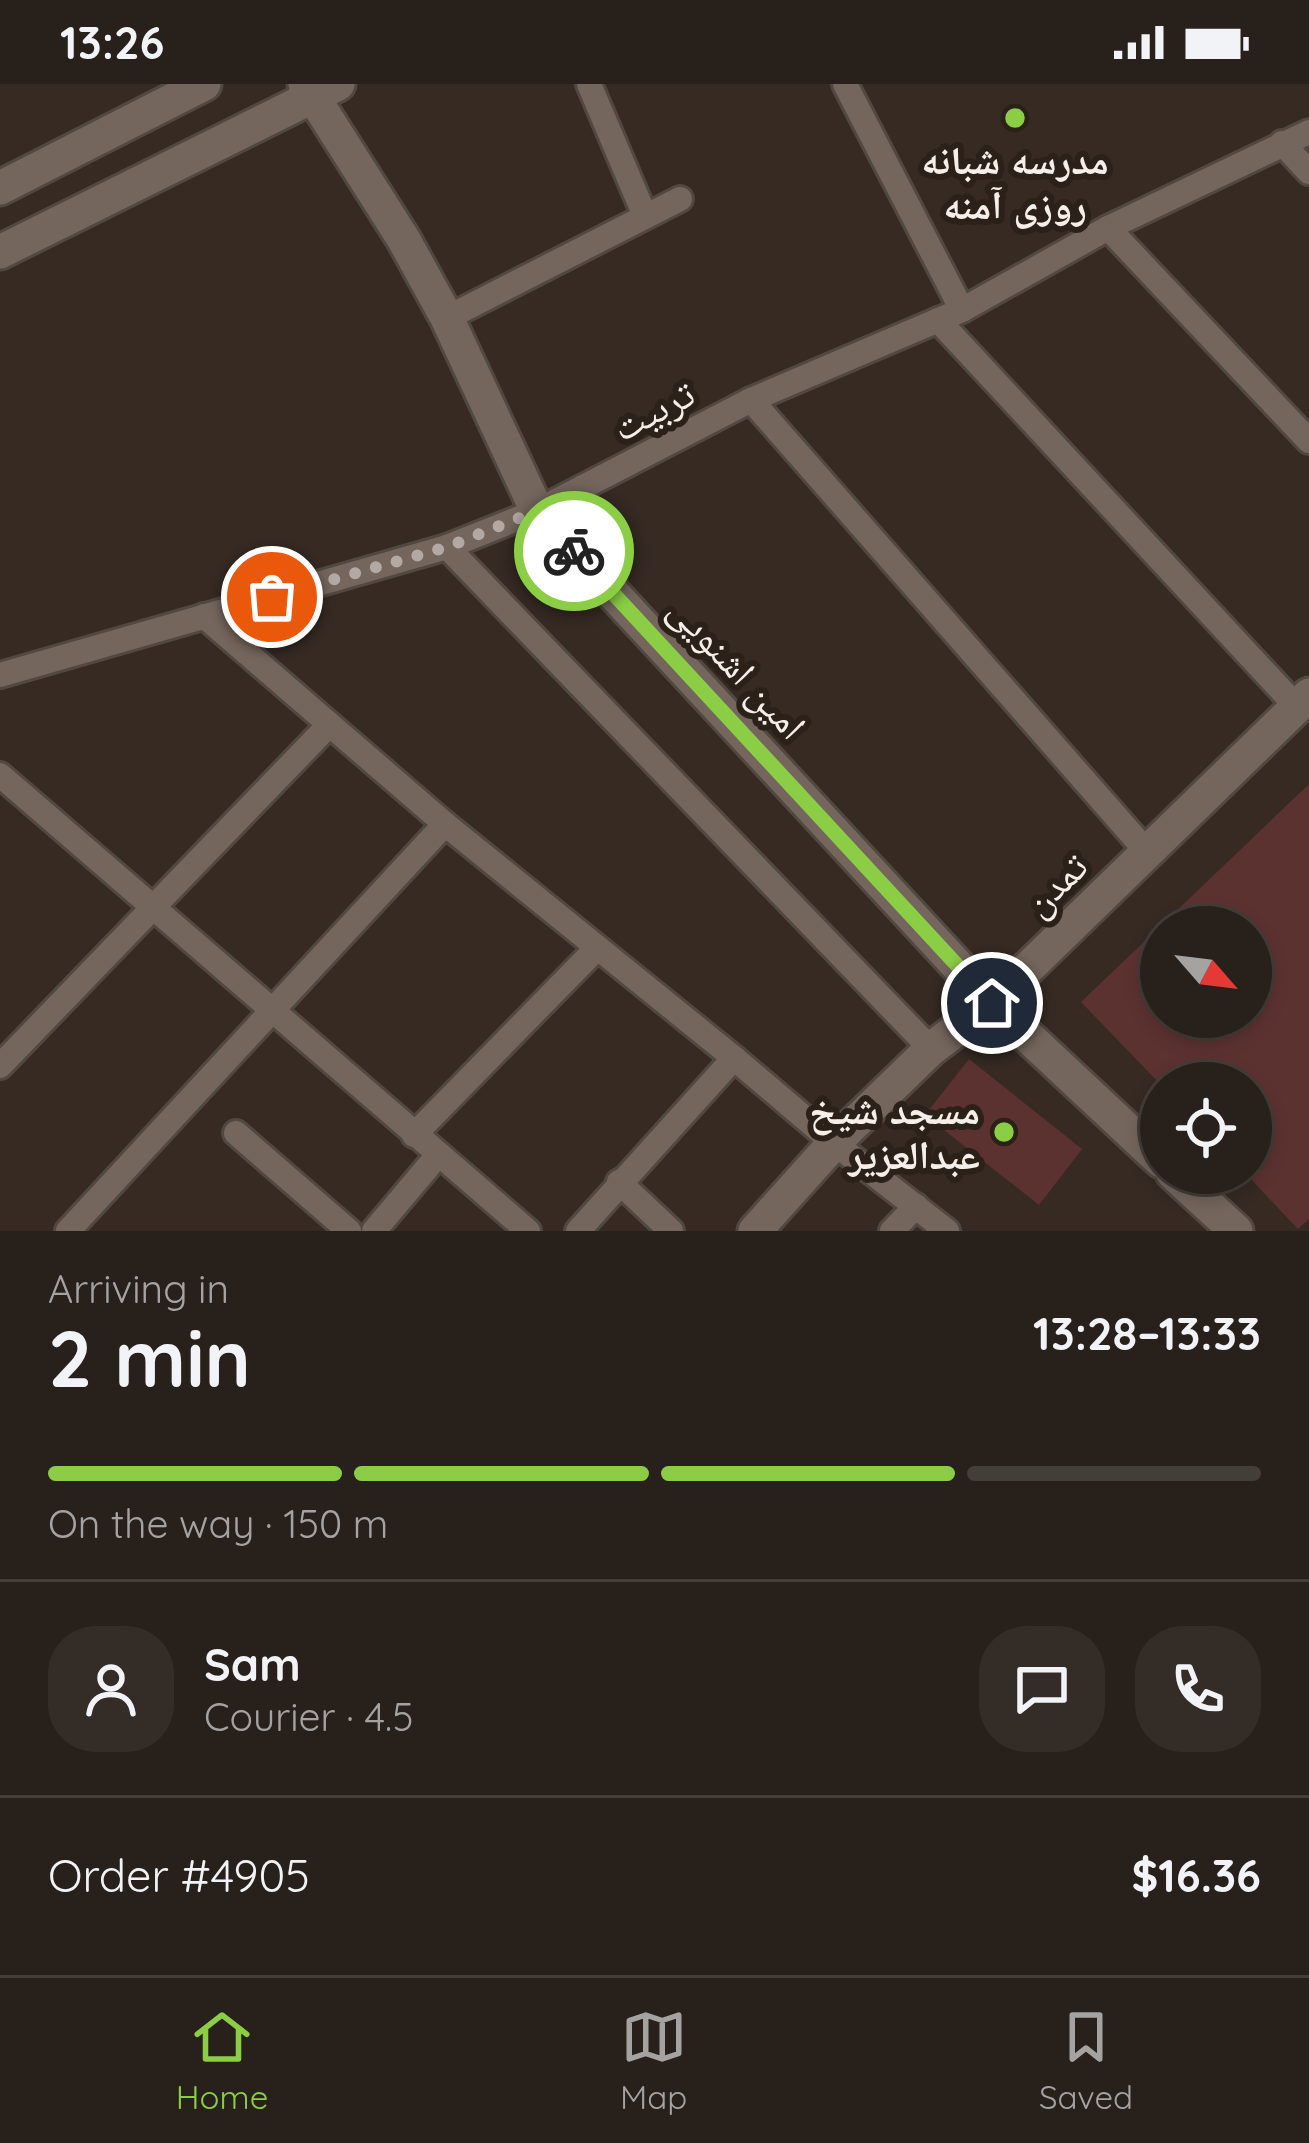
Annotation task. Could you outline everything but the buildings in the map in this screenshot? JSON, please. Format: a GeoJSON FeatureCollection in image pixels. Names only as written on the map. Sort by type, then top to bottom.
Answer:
{"type":"FeatureCollection","features":[{"type":"Feature","properties":{"kind":"street"},"geometry":{"type":"LineString","coordinates":[[0,188],[204,84]]}},
{"type":"Feature","properties":{"kind":"street"},"geometry":{"type":"LineString","coordinates":[[589,84],[646,216]]}},
{"type":"Feature","properties":{"kind":"street"},"geometry":{"type":"LineString","coordinates":[[844,84],[962,310]]}},
{"type":"Feature","properties":{"kind":"street"},"geometry":{"type":"LineString","coordinates":[[0,252],[319,88]]}},
{"type":"Feature","properties":{"kind":"street","name":"امین اشنویی"},"geometry":{"type":"LineString","coordinates":[[319,88],[446,318],[537,511],[992,1003],[1140,1141]]}},
{"type":"Feature","properties":{"kind":"street","name":"تربیت"},"geometry":{"type":"LineString","coordinates":[[0,675],[447,547],[537,511],[751,400],[962,310],[1108,228],[1309,132]]}},
{"type":"Feature","properties":{"kind":"street"},"geometry":{"type":"LineString","coordinates":[[1282,143],[1309,172]]}},
{"type":"Feature","properties":{"kind":"street"},"geometry":{"type":"LineString","coordinates":[[446,318],[680,199]]}},
{"type":"Feature","properties":{"kind":"street"},"geometry":{"type":"LineString","coordinates":[[1108,228],[1309,441]]}},
{"type":"Feature","properties":{"kind":"street"},"geometry":{"type":"LineString","coordinates":[[938,320],[1303,701]]}},
{"type":"Feature","properties":{"kind":"street"},"geometry":{"type":"LineString","coordinates":[[751,400],[1148,853]]}},
{"type":"Feature","properties":{"kind":"street"},"geometry":{"type":"LineString","coordinates":[[447,547],[931,1049]]}},
{"type":"Feature","properties":{"kind":"street"},"geometry":{"type":"LineString","coordinates":[[204,616],[445,824],[947,1231]]}},
{"type":"Feature","properties":{"kind":"street","name":"تمدن"},"geometry":{"type":"LineString","coordinates":[[755,1231],[834,1143],[931,1049],[992,1003],[1303,701]]}},
{"type":"Feature","properties":{"kind":"street"},"geometry":{"type":"LineString","coordinates":[[0,1066],[329,725]]}},
{"type":"Feature","properties":{"kind":"street"},"geometry":{"type":"LineString","coordinates":[[0,776],[528,1231]]}},
{"type":"Feature","properties":{"kind":"street"},"geometry":{"type":"LineString","coordinates":[[68,1231],[445,824]]}},
{"type":"Feature","properties":{"kind":"street"},"geometry":{"type":"LineString","coordinates":[[414,1135],[597,948]]}},
{"type":"Feature","properties":{"kind":"street"},"geometry":{"type":"LineString","coordinates":[[578,1231],[734,1058]]}},
{"type":"Feature","properties":{"kind":"street"},"geometry":{"type":"LineString","coordinates":[[236,1133],[349,1231]]}},
{"type":"Feature","properties":{"kind":"street"},"geometry":{"type":"LineString","coordinates":[[374,1231],[438,1155]]}},
{"type":"Feature","properties":{"kind":"street"},"geometry":{"type":"LineString","coordinates":[[620,1182],[670,1231]]}},
{"type":"Feature","properties":{"kind":"street"},"geometry":{"type":"LineString","coordinates":[[1195,1194],[1235,1231]]}},
{"type":"Feature","properties":{"kind":"street"},"geometry":{"type":"LineString","coordinates":[[892,1231],[916,1206]]}},
{"type":"Feature","properties":{"kind":"way so far"},"geometry":{"type":"LineString","coordinates":[[272,597],[447,547],[537,511],[574,551]]}},
{"type":"Feature","properties":{"kind":"place","name":"مدرسه شبانه روزی آمنه"},"geometry":{"type":"Point","coordinates":[1015,118]}},
{"type":"Feature","properties":{"kind":"place","name":"مسجد شیخ عبدالعزیر"},"geometry":{"type":"Point","coordinates":[1004,1132]}},
{"type":"Feature","properties":{"kind":"route"},"geometry":{"type":"LineString","coordinates":[[574,551],[992,1003]]}}]}
